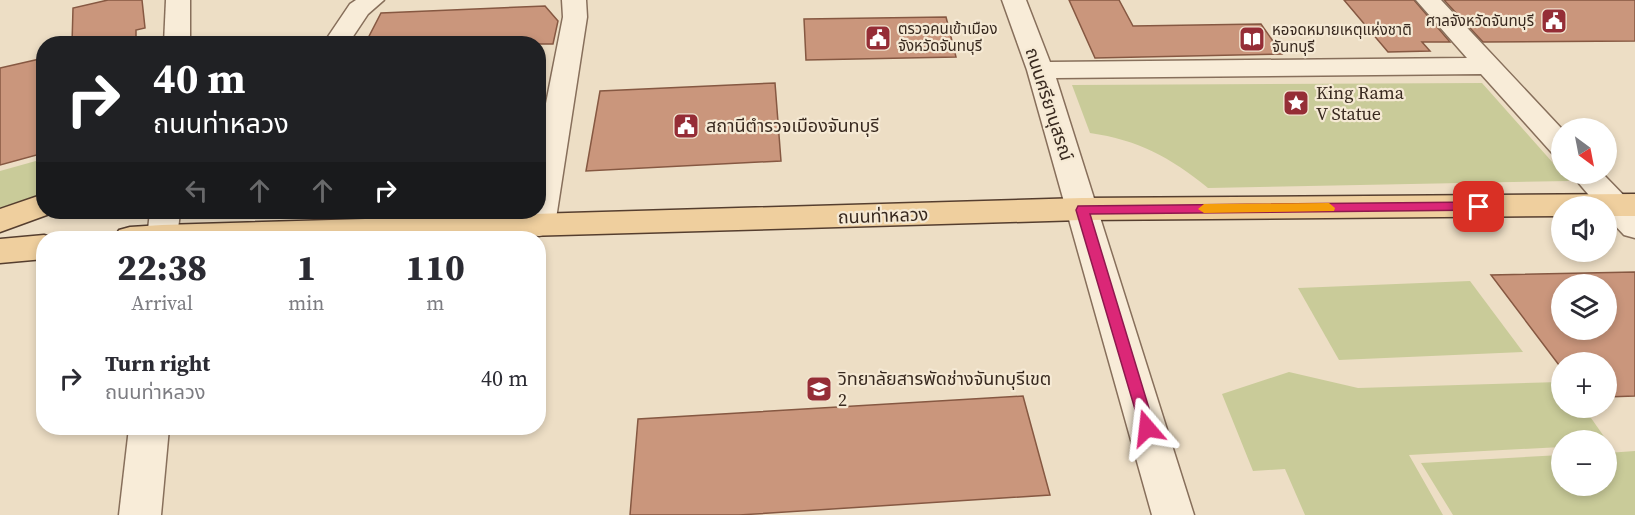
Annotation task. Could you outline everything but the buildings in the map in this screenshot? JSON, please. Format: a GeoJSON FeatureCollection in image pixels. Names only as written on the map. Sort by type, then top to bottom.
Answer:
{"type":"FeatureCollection","features":[{"type":"Feature","properties":{"kind":"main road"},"geometry":{"type":"LineString","coordinates":[[0,221],[36,207]]}},
{"type":"Feature","properties":{"kind":"main road","name":"ถนนท่าหลวง"},"geometry":{"type":"LineString","coordinates":[[370,231],[1082,210],[1628,213]]}},
{"type":"Feature","properties":{"kind":"main road","name":"ถนนท่าหลวง"},"geometry":{"type":"LineString","coordinates":[[146,231],[163,224],[202,231]]}},
{"type":"Feature","properties":{"kind":"main road"},"geometry":{"type":"LineString","coordinates":[[0,251],[36,248]]}},
{"type":"Feature","properties":{"kind":"street"},"geometry":{"type":"LineString","coordinates":[[177,36],[178,0]]}},
{"type":"Feature","properties":{"kind":"street"},"geometry":{"type":"LineString","coordinates":[[340,36],[359,9],[371,0],[391,0]]}},
{"type":"Feature","properties":{"kind":"street"},"geometry":{"type":"LineString","coordinates":[[546,185],[575,17],[574,0]]}},
{"type":"Feature","properties":{"kind":"street","name":"ถนนศรียานุสรณ์"},"geometry":{"type":"LineString","coordinates":[[1014,0],[1040,70],[1173,515]]}},
{"type":"Feature","properties":{"kind":"street"},"geometry":{"type":"LineString","coordinates":[[1428,0],[1551,135]]}},
{"type":"Feature","properties":{"kind":"street"},"geometry":{"type":"LineString","coordinates":[[1040,70],[1490,66]]}},
{"type":"Feature","properties":{"kind":"street"},"geometry":{"type":"LineString","coordinates":[[1597,184],[1628,213]]}},
{"type":"Feature","properties":{"kind":"street"},"geometry":{"type":"LineString","coordinates":[[539,225],[540,219]]}},
{"type":"Feature","properties":{"kind":"street"},"geometry":{"type":"LineString","coordinates":[[140,515],[148,435]]}},
{"type":"Feature","properties":{"kind":"green space"},"geometry":{"type":"Polygon","coordinates":[[[1482,83],[1551,161],[1551,181],[1208,188],[1153,151],[1123,140],[1090,133],[1072,85],[1482,83]]]}},
{"type":"Feature","properties":{"kind":"green space"},"geometry":{"type":"Polygon","coordinates":[[[36,161],[36,197],[0,210],[0,171],[36,161]]]}},
{"type":"Feature","properties":{"kind":"green space"},"geometry":{"type":"Polygon","coordinates":[[[1470,281],[1523,352],[1339,360],[1298,288],[1470,281]]]}},
{"type":"Feature","properties":{"kind":"green space"},"geometry":{"type":"Polygon","coordinates":[[[1289,372],[1358,388],[1551,382],[1551,418],[1591,418],[1599,430],[1551,430],[1551,448],[1409,455],[1443,515],[1305,515],[1285,469],[1253,471],[1222,394],[1289,372]]]}},
{"type":"Feature","properties":{"kind":"green space"},"geometry":{"type":"Polygon","coordinates":[[[1635,451],[1635,515],[1453,515],[1421,463],[1551,456],[1551,496],[1617,496],[1617,452],[1635,451]]]}},
{"type":"Feature","properties":{"kind":"slow traffic"},"geometry":{"type":"LineString","coordinates":[[1204,209],[1329,208]]}},
{"type":"Feature","properties":{"kind":"place","name":"ศาลจังหวัดจันทบุรี"},"geometry":{"type":"Point","coordinates":[1554,21]}},
{"type":"Feature","properties":{"kind":"place","name":"ตรวจคนเข้าเมือง จังหวัดจันทบุรี"},"geometry":{"type":"Point","coordinates":[878,38]}},
{"type":"Feature","properties":{"kind":"place","name":"หอจดหมายเหตุแห่งชาติ จันทบุรี"},"geometry":{"type":"Point","coordinates":[1252,39]}},
{"type":"Feature","properties":{"kind":"place","name":"King Rama V Statue"},"geometry":{"type":"Point","coordinates":[1296,103]}},
{"type":"Feature","properties":{"kind":"place","name":"สถานีตำรวจเมืองจันทบุรี"},"geometry":{"type":"Point","coordinates":[686,126]}},
{"type":"Feature","properties":{"kind":"place","name":"วิทยาลัยสารพัดช่างจันทบุรีเขต 2"},"geometry":{"type":"Point","coordinates":[819,389]}},
{"type":"Feature","properties":{"kind":"route"},"geometry":{"type":"LineString","coordinates":[[1147,428],[1082,210],[1479,207]]}}]}
